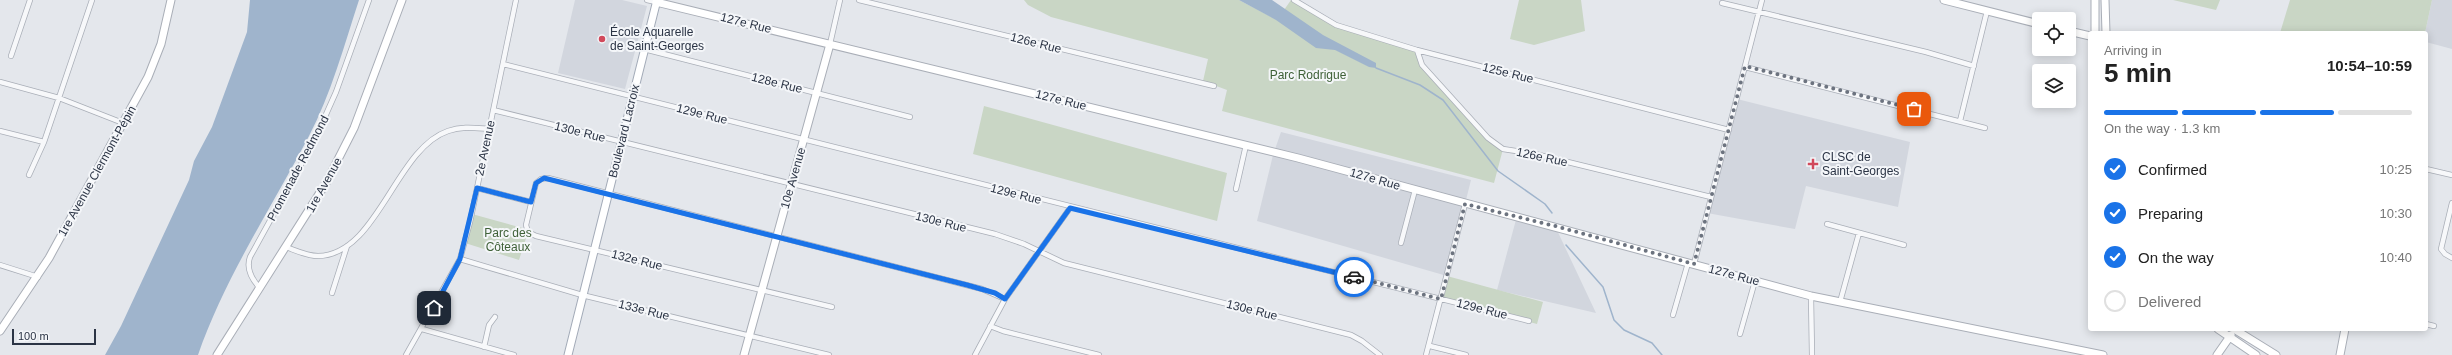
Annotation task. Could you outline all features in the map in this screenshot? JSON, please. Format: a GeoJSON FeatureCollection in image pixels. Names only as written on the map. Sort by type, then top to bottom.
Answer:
{"type":"FeatureCollection","features":[{"type":"Feature","properties":{"kind":"street"},"geometry":{"type":"LineString","coordinates":[[11,56],[30,0]]}},
{"type":"Feature","properties":{"kind":"street"},"geometry":{"type":"LineString","coordinates":[[29,175],[44,142],[60,98],[92,0]]}},
{"type":"Feature","properties":{"kind":"street","name":"1re Avenue Clermont-Pépin"},"geometry":{"type":"LineString","coordinates":[[0,331],[3,321],[38,277],[123,123],[156,59],[171,0]]}},
{"type":"Feature","properties":{"kind":"street","name":"Promenade Redmond"},"geometry":{"type":"LineString","coordinates":[[259,287],[253,280],[249,270],[250,257],[315,139],[336,92],[369,0]]}},
{"type":"Feature","properties":{"kind":"street"},"geometry":{"type":"LineString","coordinates":[[395,17],[398,0]]}},
{"type":"Feature","properties":{"kind":"street","name":"1re Avenue"},"geometry":{"type":"LineString","coordinates":[[217,355],[259,287],[312,208],[354,128],[402,0]]}},
{"type":"Feature","properties":{"kind":"street","name":"2e Avenue"},"geometry":{"type":"LineString","coordinates":[[406,355],[460,259],[490,129],[516,0]]}},
{"type":"Feature","properties":{"kind":"street","name":"127e Rue"},"geometry":{"type":"LineString","coordinates":[[647,0],[657,1],[1246,145],[1811,296],[2078,353],[2103,355]]}},
{"type":"Feature","properties":{"kind":"street","name":"10e Avenue"},"geometry":{"type":"LineString","coordinates":[[744,355],[830,44],[840,0]]}},
{"type":"Feature","properties":{"kind":"street","name":"126e Rue"},"geometry":{"type":"LineString","coordinates":[[859,0],[1214,86]]}},
{"type":"Feature","properties":{"kind":"street","name":"125e Rue"},"geometry":{"type":"LineString","coordinates":[[1294,0],[1336,25],[1417,50],[1729,130]]}},
{"type":"Feature","properties":{"kind":"street"},"geometry":{"type":"LineString","coordinates":[[1674,315],[1711,197],[1762,0]]}},
{"type":"Feature","properties":{"kind":"street"},"geometry":{"type":"LineString","coordinates":[[1944,0],[2032,22]]}},
{"type":"Feature","properties":{"kind":"street"},"geometry":{"type":"LineString","coordinates":[[2094,0],[2095,31]]}},
{"type":"Feature","properties":{"kind":"street"},"geometry":{"type":"LineString","coordinates":[[2105,0],[2106,31]]}},
{"type":"Feature","properties":{"kind":"street","name":"Boulevard Lacroix"},"geometry":{"type":"LineString","coordinates":[[568,355],[657,1]]}},
{"type":"Feature","properties":{"kind":"street"},"geometry":{"type":"LineString","coordinates":[[1722,3],[1926,52],[1974,66]]}},
{"type":"Feature","properties":{"kind":"street"},"geometry":{"type":"LineString","coordinates":[[1960,121],[1987,11]]}},
{"type":"Feature","properties":{"kind":"street"},"geometry":{"type":"LineString","coordinates":[[2076,33],[2088,36]]}},
{"type":"Feature","properties":{"kind":"street","name":"128e Rue"},"geometry":{"type":"LineString","coordinates":[[644,49],[910,117]]}},
{"type":"Feature","properties":{"kind":"street","name":"126e Rue"},"geometry":{"type":"LineString","coordinates":[[1417,50],[1418,57],[1427,70],[1488,138],[1503,149],[1535,154],[1711,197]]}},
{"type":"Feature","properties":{"kind":"street","name":"129e Rue"},"geometry":{"type":"LineString","coordinates":[[503,64],[1070,208],[1529,321]]}},
{"type":"Feature","properties":{"kind":"street"},"geometry":{"type":"LineString","coordinates":[[1745,66],[1985,128]]}},
{"type":"Feature","properties":{"kind":"street"},"geometry":{"type":"LineString","coordinates":[[0,82],[60,98],[123,123]]}},
{"type":"Feature","properties":{"kind":"street","name":"130e Rue"},"geometry":{"type":"LineString","coordinates":[[493,110],[791,185],[995,234],[1024,244],[1037,252],[1074,266],[1350,335],[1374,349],[1380,355]]}},
{"type":"Feature","properties":{"kind":"street"},"geometry":{"type":"LineString","coordinates":[[286,247],[308,255],[318,256],[331,254],[347,246],[368,224],[424,146],[447,131],[461,128],[490,129]]}},
{"type":"Feature","properties":{"kind":"street"},"geometry":{"type":"LineString","coordinates":[[0,131],[44,142]]}},
{"type":"Feature","properties":{"kind":"street"},"geometry":{"type":"LineString","coordinates":[[1236,189],[1246,145]]}},
{"type":"Feature","properties":{"kind":"street"},"geometry":{"type":"LineString","coordinates":[[2428,169],[2452,175]]}},
{"type":"Feature","properties":{"kind":"street"},"geometry":{"type":"LineString","coordinates":[[477,188],[531,202],[536,183],[544,178],[776,235],[982,289],[1005,299]]}},
{"type":"Feature","properties":{"kind":"street"},"geometry":{"type":"LineString","coordinates":[[1401,244],[1415,190]]}},
{"type":"Feature","properties":{"kind":"street","name":"132e Rue"},"geometry":{"type":"LineString","coordinates":[[531,202],[526,225],[528,232],[536,236],[761,292],[832,307]]}},
{"type":"Feature","properties":{"kind":"street"},"geometry":{"type":"LineString","coordinates":[[2452,203],[2441,245],[2442,252],[2452,258]]}},
{"type":"Feature","properties":{"kind":"street"},"geometry":{"type":"LineString","coordinates":[[1426,355],[1430,346],[1465,204]]}},
{"type":"Feature","properties":{"kind":"street"},"geometry":{"type":"LineString","coordinates":[[976,355],[1005,299],[1037,252],[1070,208]]}},
{"type":"Feature","properties":{"kind":"street"},"geometry":{"type":"LineString","coordinates":[[1827,224],[1904,245]]}},
{"type":"Feature","properties":{"kind":"street"},"geometry":{"type":"LineString","coordinates":[[1840,302],[1859,232]]}},
{"type":"Feature","properties":{"kind":"street"},"geometry":{"type":"LineString","coordinates":[[332,293],[347,246]]}},
{"type":"Feature","properties":{"kind":"street","name":"133e Rue"},"geometry":{"type":"LineString","coordinates":[[460,259],[582,295],[829,355]]}},
{"type":"Feature","properties":{"kind":"street"},"geometry":{"type":"LineString","coordinates":[[0,265],[38,277]]}},
{"type":"Feature","properties":{"kind":"street"},"geometry":{"type":"LineString","coordinates":[[1740,334],[1755,281]]}},
{"type":"Feature","properties":{"kind":"street"},"geometry":{"type":"LineString","coordinates":[[1811,296],[1812,355]]}},
{"type":"Feature","properties":{"kind":"street"},"geometry":{"type":"LineString","coordinates":[[484,347],[489,325],[495,317]]}},
{"type":"Feature","properties":{"kind":"street"},"geometry":{"type":"LineString","coordinates":[[2428,324],[2434,326]]}},
{"type":"Feature","properties":{"kind":"street"},"geometry":{"type":"LineString","coordinates":[[990,326],[1003,332],[1099,355]]}},
{"type":"Feature","properties":{"kind":"street"},"geometry":{"type":"LineString","coordinates":[[422,329],[514,355]]}},
{"type":"Feature","properties":{"kind":"street"},"geometry":{"type":"LineString","coordinates":[[2220,331],[2256,355]]}},
{"type":"Feature","properties":{"kind":"street"},"geometry":{"type":"LineString","coordinates":[[2216,355],[2233,331]]}},
{"type":"Feature","properties":{"kind":"street"},"geometry":{"type":"LineString","coordinates":[[2237,331],[2276,355]]}},
{"type":"Feature","properties":{"kind":"street"},"geometry":{"type":"LineString","coordinates":[[2340,355],[2345,331]]}},
{"type":"Feature","properties":{"kind":"street"},"geometry":{"type":"LineString","coordinates":[[1430,346],[1466,355]]}},
{"type":"Feature","properties":{"kind":"shaded area","name":"École Aquarelle de Saint-Georges"},"geometry":{"type":"Polygon","coordinates":[[[575,0],[622,0],[647,6],[625,89],[558,73],[575,0]]]}},
{"type":"Feature","properties":{"kind":"shaded area"},"geometry":{"type":"Polygon","coordinates":[[[2432,0],[2452,0],[2452,49],[2428,43],[2428,31],[2425,31],[2432,0]]]}},
{"type":"Feature","properties":{"kind":"shaded area","name":"CLSC de Saint-Georges"},"geometry":{"type":"Polygon","coordinates":[[[1737,99],[1910,142],[1898,207],[1806,186],[1795,229],[1707,213],[1737,99]]]}},
{"type":"Feature","properties":{"kind":"shaded area"},"geometry":{"type":"Polygon","coordinates":[[[1281,132],[1471,180],[1447,276],[1257,221],[1273,155],[1281,132]]]}},
{"type":"Feature","properties":{"kind":"shaded area"},"geometry":{"type":"Polygon","coordinates":[[[1517,216],[1555,226],[1596,313],[1497,290],[1517,216]]]}},
{"type":"Feature","properties":{"kind":"green space","name":"Parc Rodrigue"},"geometry":{"type":"Polygon","coordinates":[[[1024,0],[1239,0],[1277,20],[1291,0],[1294,0],[1326,20],[1417,50],[1418,57],[1473,122],[1503,149],[1494,183],[1222,111],[1227,90],[1203,81],[1208,59],[1051,17],[1028,5],[1024,0]]]}},
{"type":"Feature","properties":{"kind":"green space"},"geometry":{"type":"Polygon","coordinates":[[[1519,0],[1581,0],[1585,31],[1534,45],[1510,39],[1519,0]]]}},
{"type":"Feature","properties":{"kind":"green space"},"geometry":{"type":"Polygon","coordinates":[[[2173,0],[2220,0],[2216,10],[2173,0]]]}},
{"type":"Feature","properties":{"kind":"green space"},"geometry":{"type":"Polygon","coordinates":[[[2290,0],[2432,0],[2425,31],[2281,31],[2290,0]]]}},
{"type":"Feature","properties":{"kind":"green space"},"geometry":{"type":"Polygon","coordinates":[[[984,106],[1227,173],[1217,221],[973,154],[984,106]]]}},
{"type":"Feature","properties":{"kind":"green space","name":"Parc des Côteaux"},"geometry":{"type":"Polygon","coordinates":[[[472,214],[526,229],[528,232],[519,260],[465,243],[472,214]]]}},
{"type":"Feature","properties":{"kind":"green space"},"geometry":{"type":"Polygon","coordinates":[[[1447,276],[1543,302],[1537,324],[1441,299],[1447,276]]]}},
{"type":"Feature","properties":{"kind":"water"},"geometry":{"type":"Polygon","coordinates":[[[250,0],[359,0],[337,70],[317,120],[221,298],[198,355],[105,355],[121,326],[189,180],[194,161],[212,127],[247,32],[250,0]]]}},
{"type":"Feature","properties":{"kind":"water"},"geometry":{"type":"Polygon","coordinates":[[[1239,0],[1272,0],[1323,35],[1376,63],[1376,68],[1369,67],[1335,50],[1316,48],[1276,20],[1239,0]]]}},
{"type":"Feature","properties":{"kind":"waterway"},"geometry":{"type":"LineString","coordinates":[[1376,68],[1420,85],[1443,100],[1498,171],[1545,204],[1552,213]]}},
{"type":"Feature","properties":{"kind":"waterway"},"geometry":{"type":"LineString","coordinates":[[1566,245],[1603,287],[1614,320],[1624,330],[1652,343],[1662,355]]}},
{"type":"Feature","properties":{"kind":"way so far"},"geometry":{"type":"LineString","coordinates":[[1354,277],[1441,299],[1465,204],[1555,226],[1694,264],[1745,66],[1914,109]]}},
{"type":"Feature","properties":{"kind":"place","name":"École Aquarelle de Saint-Georges"},"geometry":{"type":"Point","coordinates":[602,39]}},
{"type":"Feature","properties":{"kind":"place","name":"CLSC de Saint-Georges"},"geometry":{"type":"Point","coordinates":[1813,164]}},
{"type":"Feature","properties":{"kind":"route"},"geometry":{"type":"LineString","coordinates":[[434,308],[460,259],[468,234],[477,188],[531,202],[536,183],[538,180],[544,178],[702,216],[967,285],[995,293],[1005,299],[1037,252],[1070,208],[1354,277]]}}]}
